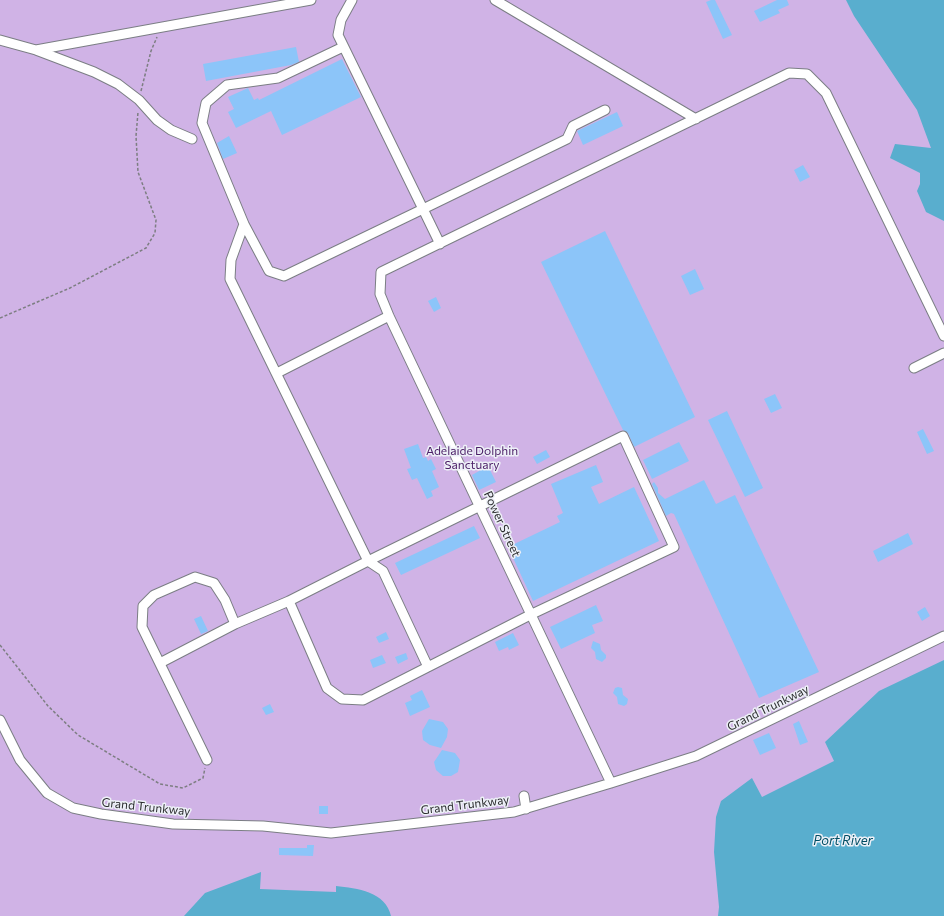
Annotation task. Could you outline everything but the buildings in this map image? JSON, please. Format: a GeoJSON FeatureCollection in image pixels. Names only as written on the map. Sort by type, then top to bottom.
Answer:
{"type":"FeatureCollection","features":[{"type":"Feature","properties":{"kind":"lane"},"geometry":{"type":"LineString","coordinates":[[36,50],[311,0]]}},
{"type":"Feature","properties":{"kind":"lane"},"geometry":{"type":"LineString","coordinates":[[352,0],[341,20],[338,35],[440,244],[789,73],[807,74],[826,93],[944,336]]}},
{"type":"Feature","properties":{"kind":"lane"},"geometry":{"type":"LineString","coordinates":[[495,0],[696,119]]}},
{"type":"Feature","properties":{"kind":"lane"},"geometry":{"type":"LineString","coordinates":[[0,40],[36,50],[94,72],[118,84],[139,100],[157,120],[171,130],[192,139]]}},
{"type":"Feature","properties":{"kind":"lane"},"geometry":{"type":"LineString","coordinates":[[343,47],[278,78],[227,85],[206,103],[202,123],[244,224],[269,271],[284,276],[567,139],[573,126],[605,110]]}},
{"type":"Feature","properties":{"kind":"lane"},"geometry":{"type":"LineString","coordinates":[[244,224],[231,260],[230,279],[368,561],[383,571],[428,667]]}},
{"type":"Feature","properties":{"kind":"lane","name":"Power Street"},"geometry":{"type":"LineString","coordinates":[[440,244],[380,272],[380,294],[389,316],[532,614],[611,784]]}},
{"type":"Feature","properties":{"kind":"lane"},"geometry":{"type":"LineString","coordinates":[[277,373],[389,316]]}},
{"type":"Feature","properties":{"kind":"lane"},"geometry":{"type":"LineString","coordinates":[[914,368],[944,353]]}},
{"type":"Feature","properties":{"kind":"lane"},"geometry":{"type":"LineString","coordinates":[[160,663],[234,624],[289,601],[623,436],[674,547],[532,614],[363,700],[342,699],[327,688],[289,601]]}},
{"type":"Feature","properties":{"kind":"lane"},"geometry":{"type":"LineString","coordinates":[[207,760],[142,627],[143,606],[154,595],[195,577],[214,583],[225,600],[234,624]]}},
{"type":"Feature","properties":{"kind":"lane","name":"Grand Trunkway"},"geometry":{"type":"LineString","coordinates":[[0,720],[20,760],[47,793],[73,808],[101,814],[173,824],[263,826],[331,833],[514,812],[611,784],[696,756],[944,636]]}},
{"type":"Feature","properties":{"kind":"lane"},"geometry":{"type":"LineString","coordinates":[[566,786],[569,796]]}},
{"type":"Feature","properties":{"kind":"lane"},"geometry":{"type":"LineString","coordinates":[[524,796],[526,809]]}},
{"type":"Feature","properties":{"kind":"path"},"geometry":{"type":"LineString","coordinates":[[0,318],[70,288],[146,248],[155,233],[156,220],[138,172],[136,136],[139,100],[151,51],[161,28]]}},
{"type":"Feature","properties":{"kind":"path"},"geometry":{"type":"LineString","coordinates":[[0,645],[48,706],[78,735],[160,784],[183,788],[203,778],[207,760]]}},
{"type":"Feature","properties":{"kind":"green space","name":"Adelaide Dolphin Sanctuary"},"geometry":{"type":"Polygon","coordinates":[[[0,0],[944,0],[944,916],[0,916],[0,0]]]}},
{"type":"Feature","properties":{"kind":"water"},"geometry":{"type":"Polygon","coordinates":[[[846,0],[944,0],[944,221],[926,212],[917,191],[920,184],[920,173],[890,158],[895,144],[931,148],[917,110],[854,16],[846,0]]]}},
{"type":"Feature","properties":{"kind":"water","name":"Port River"},"geometry":{"type":"Polygon","coordinates":[[[944,660],[944,916],[718,916],[719,907],[714,852],[716,817],[721,801],[752,778],[762,797],[834,761],[825,742],[879,691],[944,660]]]}},
{"type":"Feature","properties":{"kind":"water"},"geometry":{"type":"Polygon","coordinates":[[[261,872],[260,889],[336,892],[336,886],[353,888],[377,896],[388,908],[391,916],[184,916],[205,893],[261,872]]]}}]}
